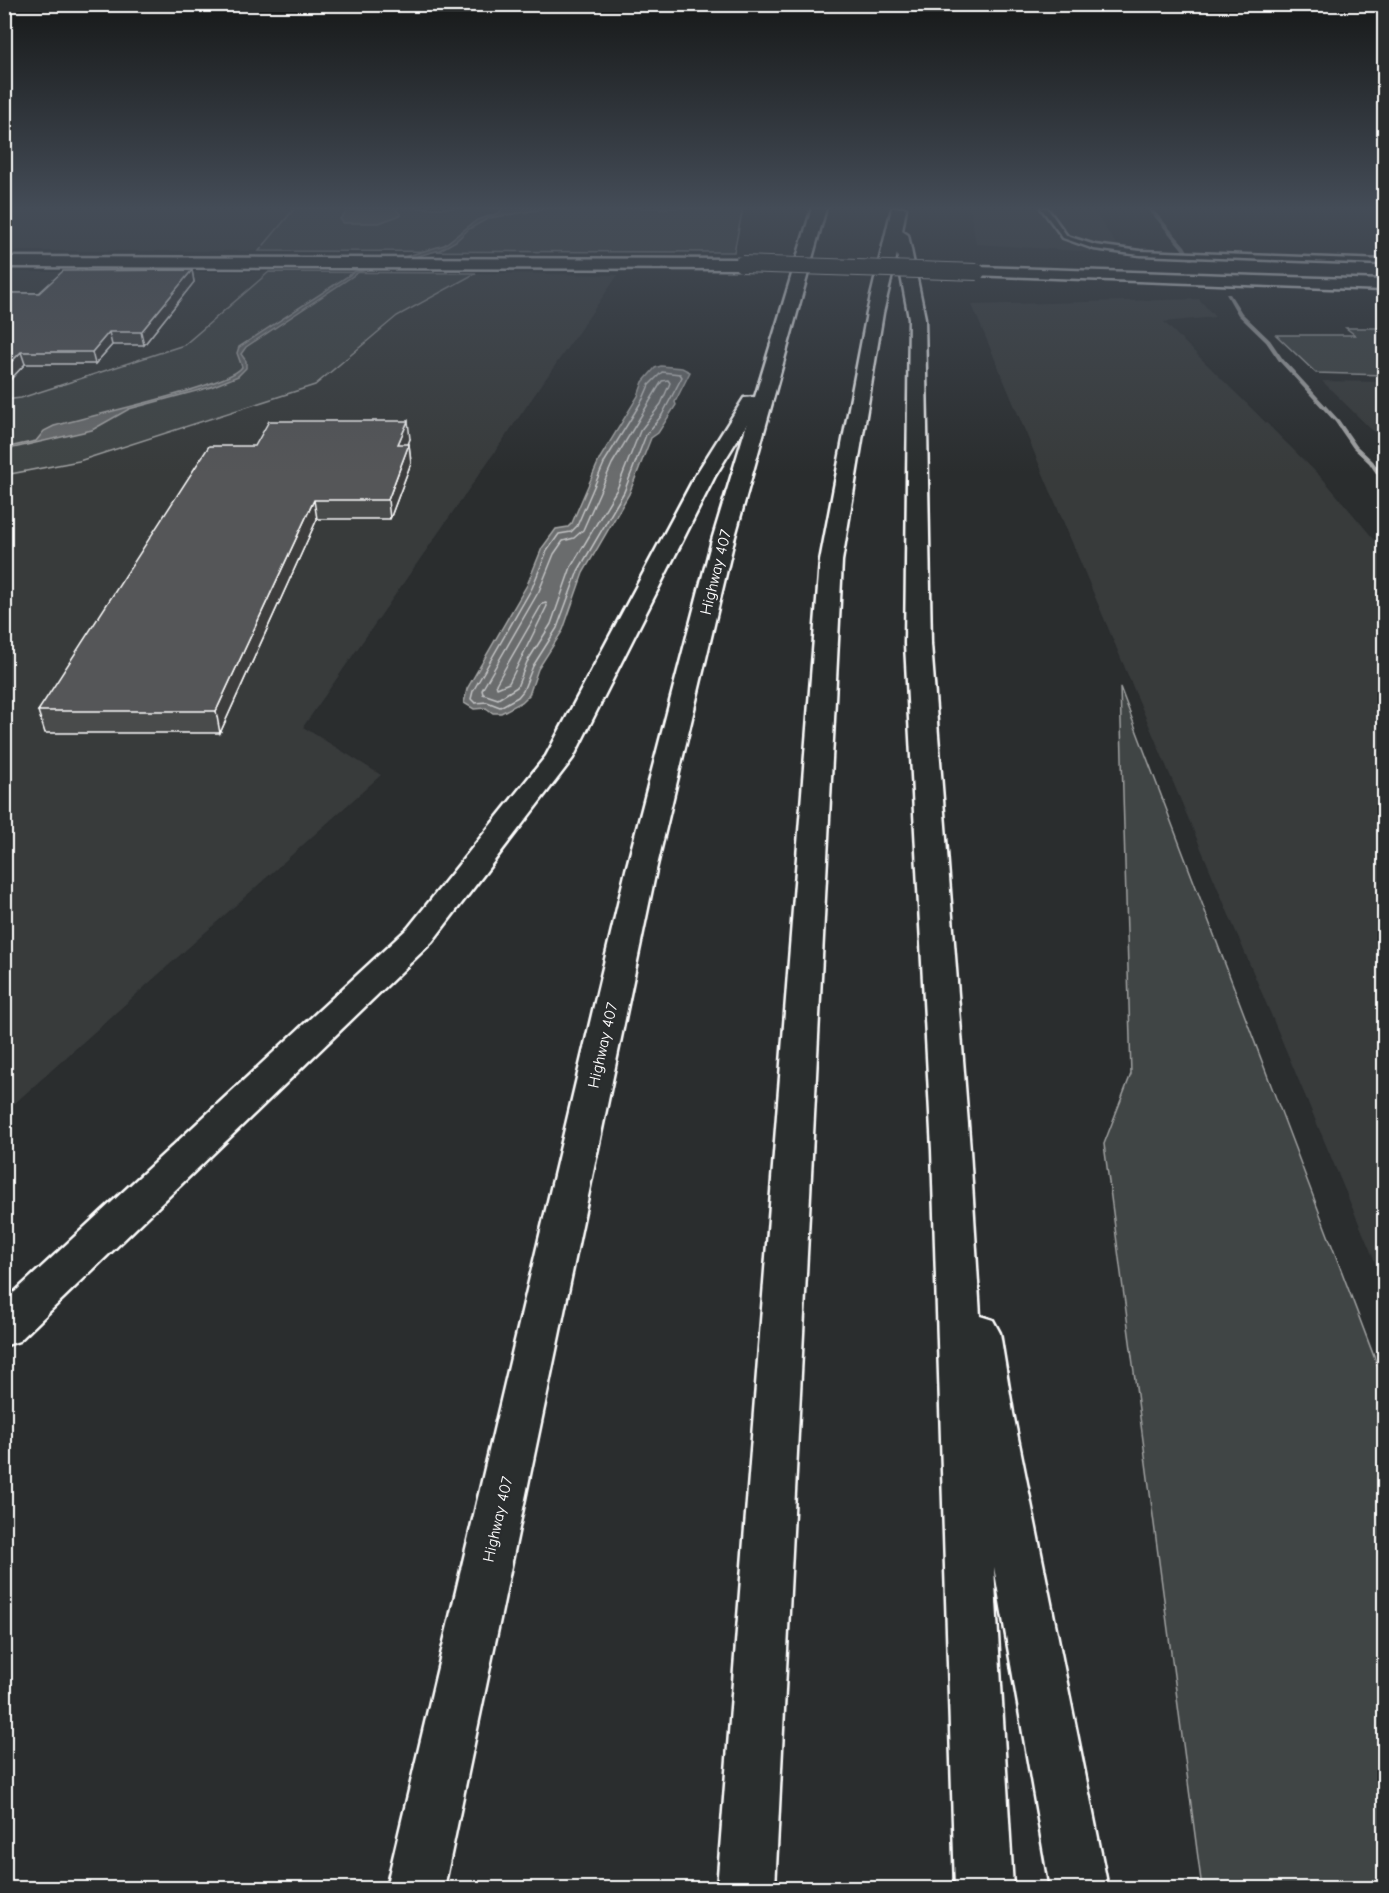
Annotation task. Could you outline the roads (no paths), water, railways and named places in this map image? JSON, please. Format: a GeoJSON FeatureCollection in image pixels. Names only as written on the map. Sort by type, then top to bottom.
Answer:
{"type":"FeatureCollection","features":[{"type":"Feature","properties":{"kind":"main road","name":"Highway 407"},"geometry":{"type":"LineString","coordinates":[[415,1888],[641,870],[723,540],[793,296]]}},
{"type":"Feature","properties":{"kind":"main road"},"geometry":{"type":"LineString","coordinates":[[746,1888],[807,974],[831,561],[879,296]]}},
{"type":"Feature","properties":{"kind":"main road"},"geometry":{"type":"LineString","coordinates":[[913,296],[917,318],[918,644],[951,1150],[984,1888]]}},
{"type":"Feature","properties":{"kind":"main road"},"geometry":{"type":"LineString","coordinates":[[4,1329],[420,935],[559,759],[705,476],[772,368]]}},
{"type":"Feature","properties":{"kind":"main road"},"geometry":{"type":"LineString","coordinates":[[951,1150],[990,1413],[1079,1888]]}},
{"type":"Feature","properties":{"kind":"water"},"geometry":{"type":"Polygon","coordinates":[[[317,296],[322,296],[246,347],[241,354],[246,361],[246,368],[238,376],[211,387],[129,409],[92,430],[5,450],[4,448],[36,441],[44,431],[54,426],[185,392],[232,375],[242,367],[237,353],[239,347],[317,296]]]}},
{"type":"Feature","properties":{"kind":"water"},"geometry":{"type":"Polygon","coordinates":[[[661,366],[682,368],[690,372],[675,402],[676,405],[658,433],[651,438],[629,494],[583,573],[563,630],[538,669],[529,695],[522,702],[501,713],[493,713],[486,708],[474,709],[464,703],[467,689],[527,585],[542,548],[556,529],[568,527],[572,523],[600,458],[638,396],[643,382],[655,368],[661,366]]]}},
{"type":"Feature","properties":{"kind":"waterway"},"geometry":{"type":"LineString","coordinates":[[1229,296],[1240,314],[1268,341],[1281,360],[1337,421],[1355,447],[1371,462],[1384,481]]}}]}
